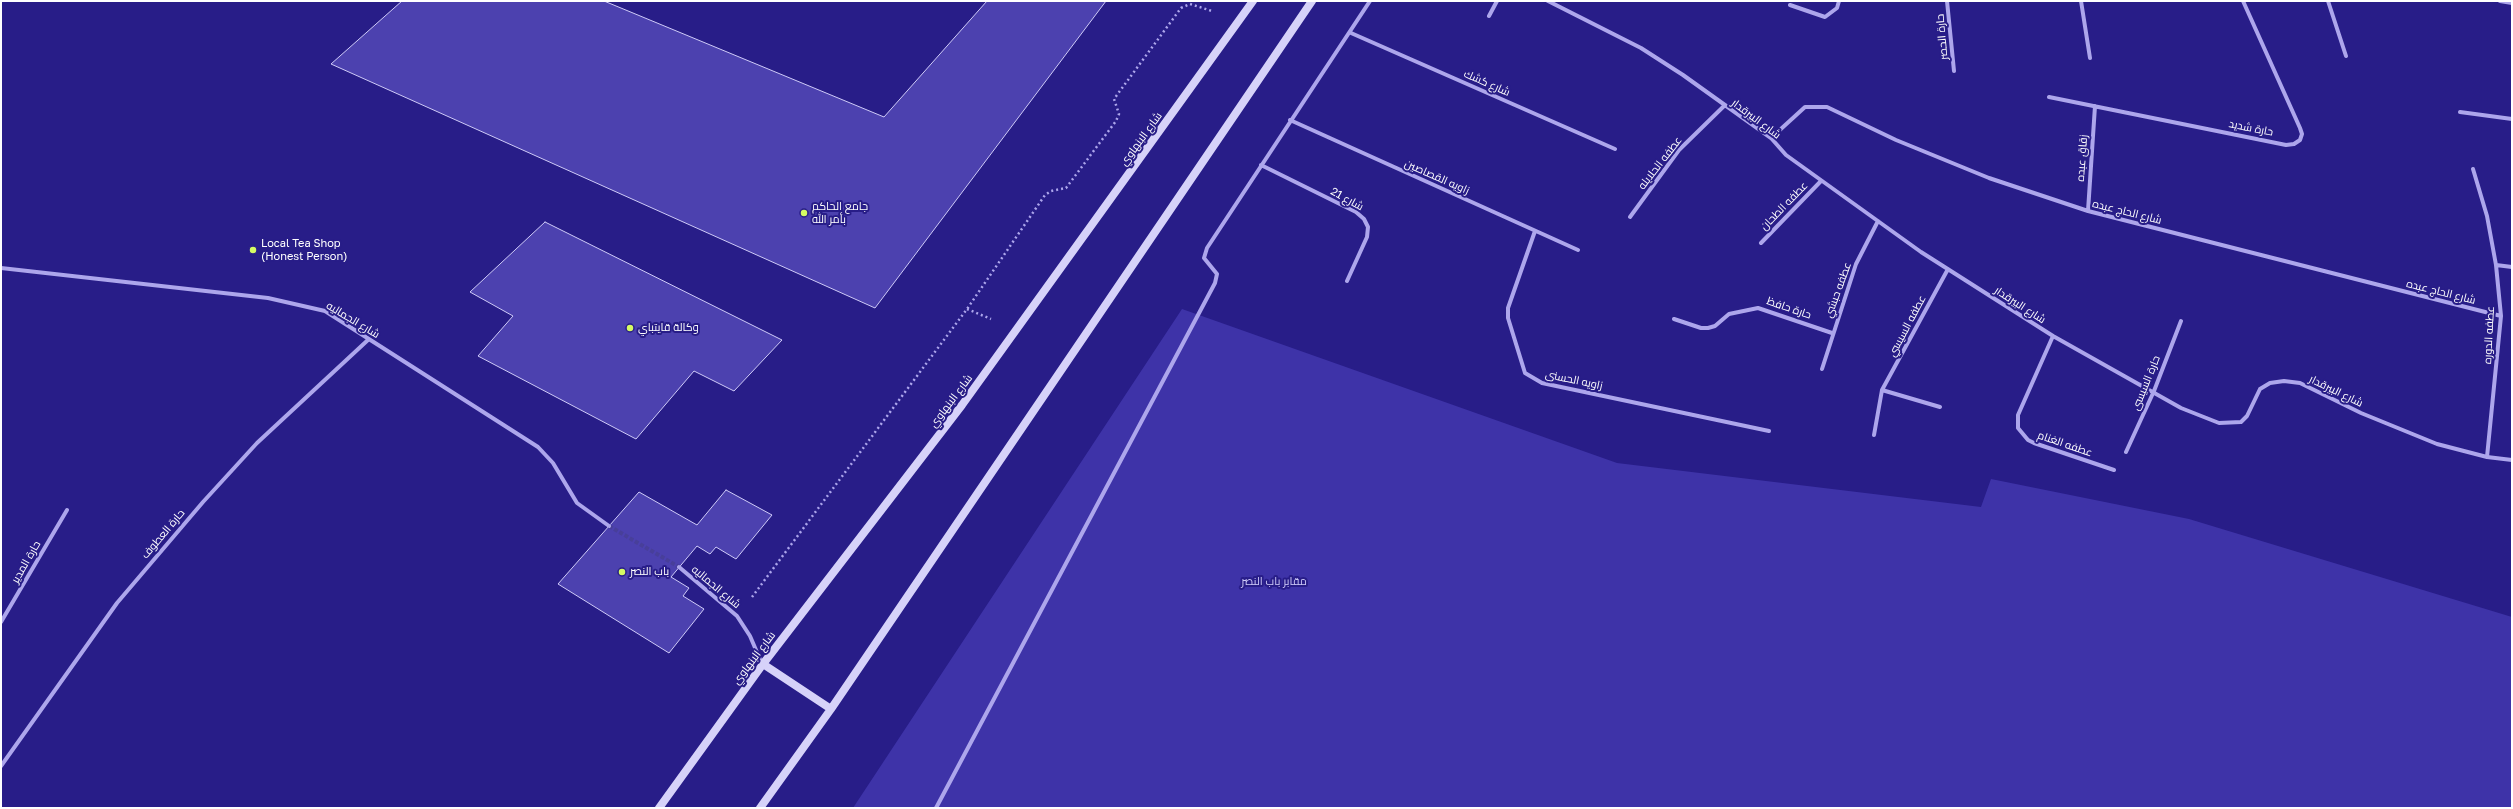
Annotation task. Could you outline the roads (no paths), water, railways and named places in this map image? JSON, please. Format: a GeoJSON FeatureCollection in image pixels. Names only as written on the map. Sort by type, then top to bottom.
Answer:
{"type":"FeatureCollection","features":[{"type":"Feature","properties":{"kind":"main road","name":"شارع البنهاوي"},"geometry":{"type":"LineString","coordinates":[[658,808],[762,664],[967,399],[1253,1]]}},
{"type":"Feature","properties":{"kind":"main road"},"geometry":{"type":"LineString","coordinates":[[760,808],[830,709],[1312,1]]}},
{"type":"Feature","properties":{"kind":"main road"},"geometry":{"type":"LineString","coordinates":[[762,664],[830,709]]}},
{"type":"Feature","properties":{"kind":"street"},"geometry":{"type":"LineString","coordinates":[[936,808],[1215,283],[1217,274],[1207,263],[1204,253],[1290,120],[1351,33],[1370,1]]}},
{"type":"Feature","properties":{"kind":"street"},"geometry":{"type":"LineString","coordinates":[[1489,16],[1497,1]]}},
{"type":"Feature","properties":{"kind":"street","name":"شارع البيرقدار"},"geometry":{"type":"LineString","coordinates":[[1548,1],[1641,48],[1683,75],[1724,106],[1771,138],[1786,154],[1821,181],[1948,269],[2053,336],[2154,391],[2181,408],[2219,423],[2231,424],[2241,422],[2247,416],[2260,389],[2270,382],[2284,381],[2300,383],[2361,414],[2437,444],[2487,457],[2512,460]]}},
{"type":"Feature","properties":{"kind":"street"},"geometry":{"type":"LineString","coordinates":[[1790,5],[1825,17],[1837,8],[1839,1]]}},
{"type":"Feature","properties":{"kind":"street","name":"حارة الحصر"},"geometry":{"type":"LineString","coordinates":[[1947,1],[1954,71]]}},
{"type":"Feature","properties":{"kind":"street"},"geometry":{"type":"LineString","coordinates":[[2081,1],[2090,58]]}},
{"type":"Feature","properties":{"kind":"street","name":"حارة شديد"},"geometry":{"type":"LineString","coordinates":[[2049,97],[2286,144],[2300,140],[2302,134],[2300,128],[2243,1]]}},
{"type":"Feature","properties":{"kind":"street"},"geometry":{"type":"LineString","coordinates":[[2328,1],[2346,56]]}},
{"type":"Feature","properties":{"kind":"street"},"geometry":{"type":"LineString","coordinates":[[2500,1],[2512,3]]}},
{"type":"Feature","properties":{"kind":"street","name":"شارع كشك"},"geometry":{"type":"LineString","coordinates":[[1351,33],[1615,149]]}},
{"type":"Feature","properties":{"kind":"street","name":"عطفه الحلايله"},"geometry":{"type":"LineString","coordinates":[[1630,217],[1679,150],[1724,106]]}},
{"type":"Feature","properties":{"kind":"street","name":"زقاق عبده"},"geometry":{"type":"LineString","coordinates":[[2088,211],[2095,106]]}},
{"type":"Feature","properties":{"kind":"street","name":"شارع الحاج عبده"},"geometry":{"type":"LineString","coordinates":[[1771,138],[1805,107],[1827,107],[1896,140],[1989,178],[2088,211],[2501,316]]}},
{"type":"Feature","properties":{"kind":"street"},"geometry":{"type":"LineString","coordinates":[[2460,112],[2512,119]]}},
{"type":"Feature","properties":{"kind":"street","name":"زاويه القصاصين"},"geometry":{"type":"LineString","coordinates":[[1290,120],[1578,250]]}},
{"type":"Feature","properties":{"kind":"street","name":"شارع 21"},"geometry":{"type":"LineString","coordinates":[[1260,165],[1356,212],[1364,219],[1368,227],[1367,237],[1347,281]]}},
{"type":"Feature","properties":{"kind":"street","name":"عطفه الدوره"},"geometry":{"type":"LineString","coordinates":[[2473,169],[2487,216],[2496,264],[2501,316],[2487,457]]}},
{"type":"Feature","properties":{"kind":"street","name":"عطفه الطحان"},"geometry":{"type":"LineString","coordinates":[[1761,243],[1821,181]]}},
{"type":"Feature","properties":{"kind":"street","name":"عطفه حبشي"},"geometry":{"type":"LineString","coordinates":[[1822,369],[1832,332],[1856,264],[1878,221]]}},
{"type":"Feature","properties":{"kind":"street","name":"زاويه الحسنى"},"geometry":{"type":"LineString","coordinates":[[1535,231],[1508,308],[1508,318],[1518,343],[1521,365],[1525,373],[1542,383],[1769,431]]}},
{"type":"Feature","properties":{"kind":"street"},"geometry":{"type":"LineString","coordinates":[[2496,264],[2512,267]]}},
{"type":"Feature","properties":{"kind":"street","name":"شارع الجماليه"},"geometry":{"type":"LineString","coordinates":[[1,268],[268,298],[325,311],[538,447],[553,463],[577,503],[609,526]]}},
{"type":"Feature","properties":{"kind":"street","name":"عطفه السيسي"},"geometry":{"type":"LineString","coordinates":[[1874,435],[1882,390],[1948,269]]}},
{"type":"Feature","properties":{"kind":"street","name":"حارة حافظ"},"geometry":{"type":"LineString","coordinates":[[1674,319],[1700,328],[1708,328],[1716,326],[1729,314],[1758,308],[1832,332]]}},
{"type":"Feature","properties":{"kind":"street","name":"حارة السيسى"},"geometry":{"type":"LineString","coordinates":[[2126,452],[2154,391],[2181,321]]}},
{"type":"Feature","properties":{"kind":"street","name":"عطفه الغنام"},"geometry":{"type":"LineString","coordinates":[[2053,336],[2018,415],[2018,428],[2028,440],[2034,443],[2114,470]]}},
{"type":"Feature","properties":{"kind":"street","name":"حارة العطوف"},"geometry":{"type":"LineString","coordinates":[[1,766],[117,603],[202,502],[257,443],[369,339]]}},
{"type":"Feature","properties":{"kind":"street"},"geometry":{"type":"LineString","coordinates":[[1882,390],[1940,407]]}},
{"type":"Feature","properties":{"kind":"street","name":"حارة المدير"},"geometry":{"type":"LineString","coordinates":[[1,622],[67,510]]}},
{"type":"Feature","properties":{"kind":"street","name":"شارع الجماليه"},"geometry":{"type":"LineString","coordinates":[[679,568],[737,616],[750,636],[762,664]]}},
{"type":"Feature","properties":{"kind":"tunnel"},"geometry":{"type":"LineString","coordinates":[[609,526],[679,567]]}},
{"type":"Feature","properties":{"kind":"place","name":"جامع الحاكم بأمر الله"},"geometry":{"type":"Point","coordinates":[804,213]}},
{"type":"Feature","properties":{"kind":"place","name":"Local Tea Shop (Honest Person)"},"geometry":{"type":"Point","coordinates":[253,250]}},
{"type":"Feature","properties":{"kind":"place","name":"وكالة قايتباي"},"geometry":{"type":"Point","coordinates":[630,328]}},
{"type":"Feature","properties":{"kind":"place","name":"باب النصر"},"geometry":{"type":"Point","coordinates":[622,572]}},
{"type":"Feature","properties":{"kind":"park label","name":"مقابر باب النصر"},"geometry":{"type":"Point","coordinates":[1274,582]}}]}
